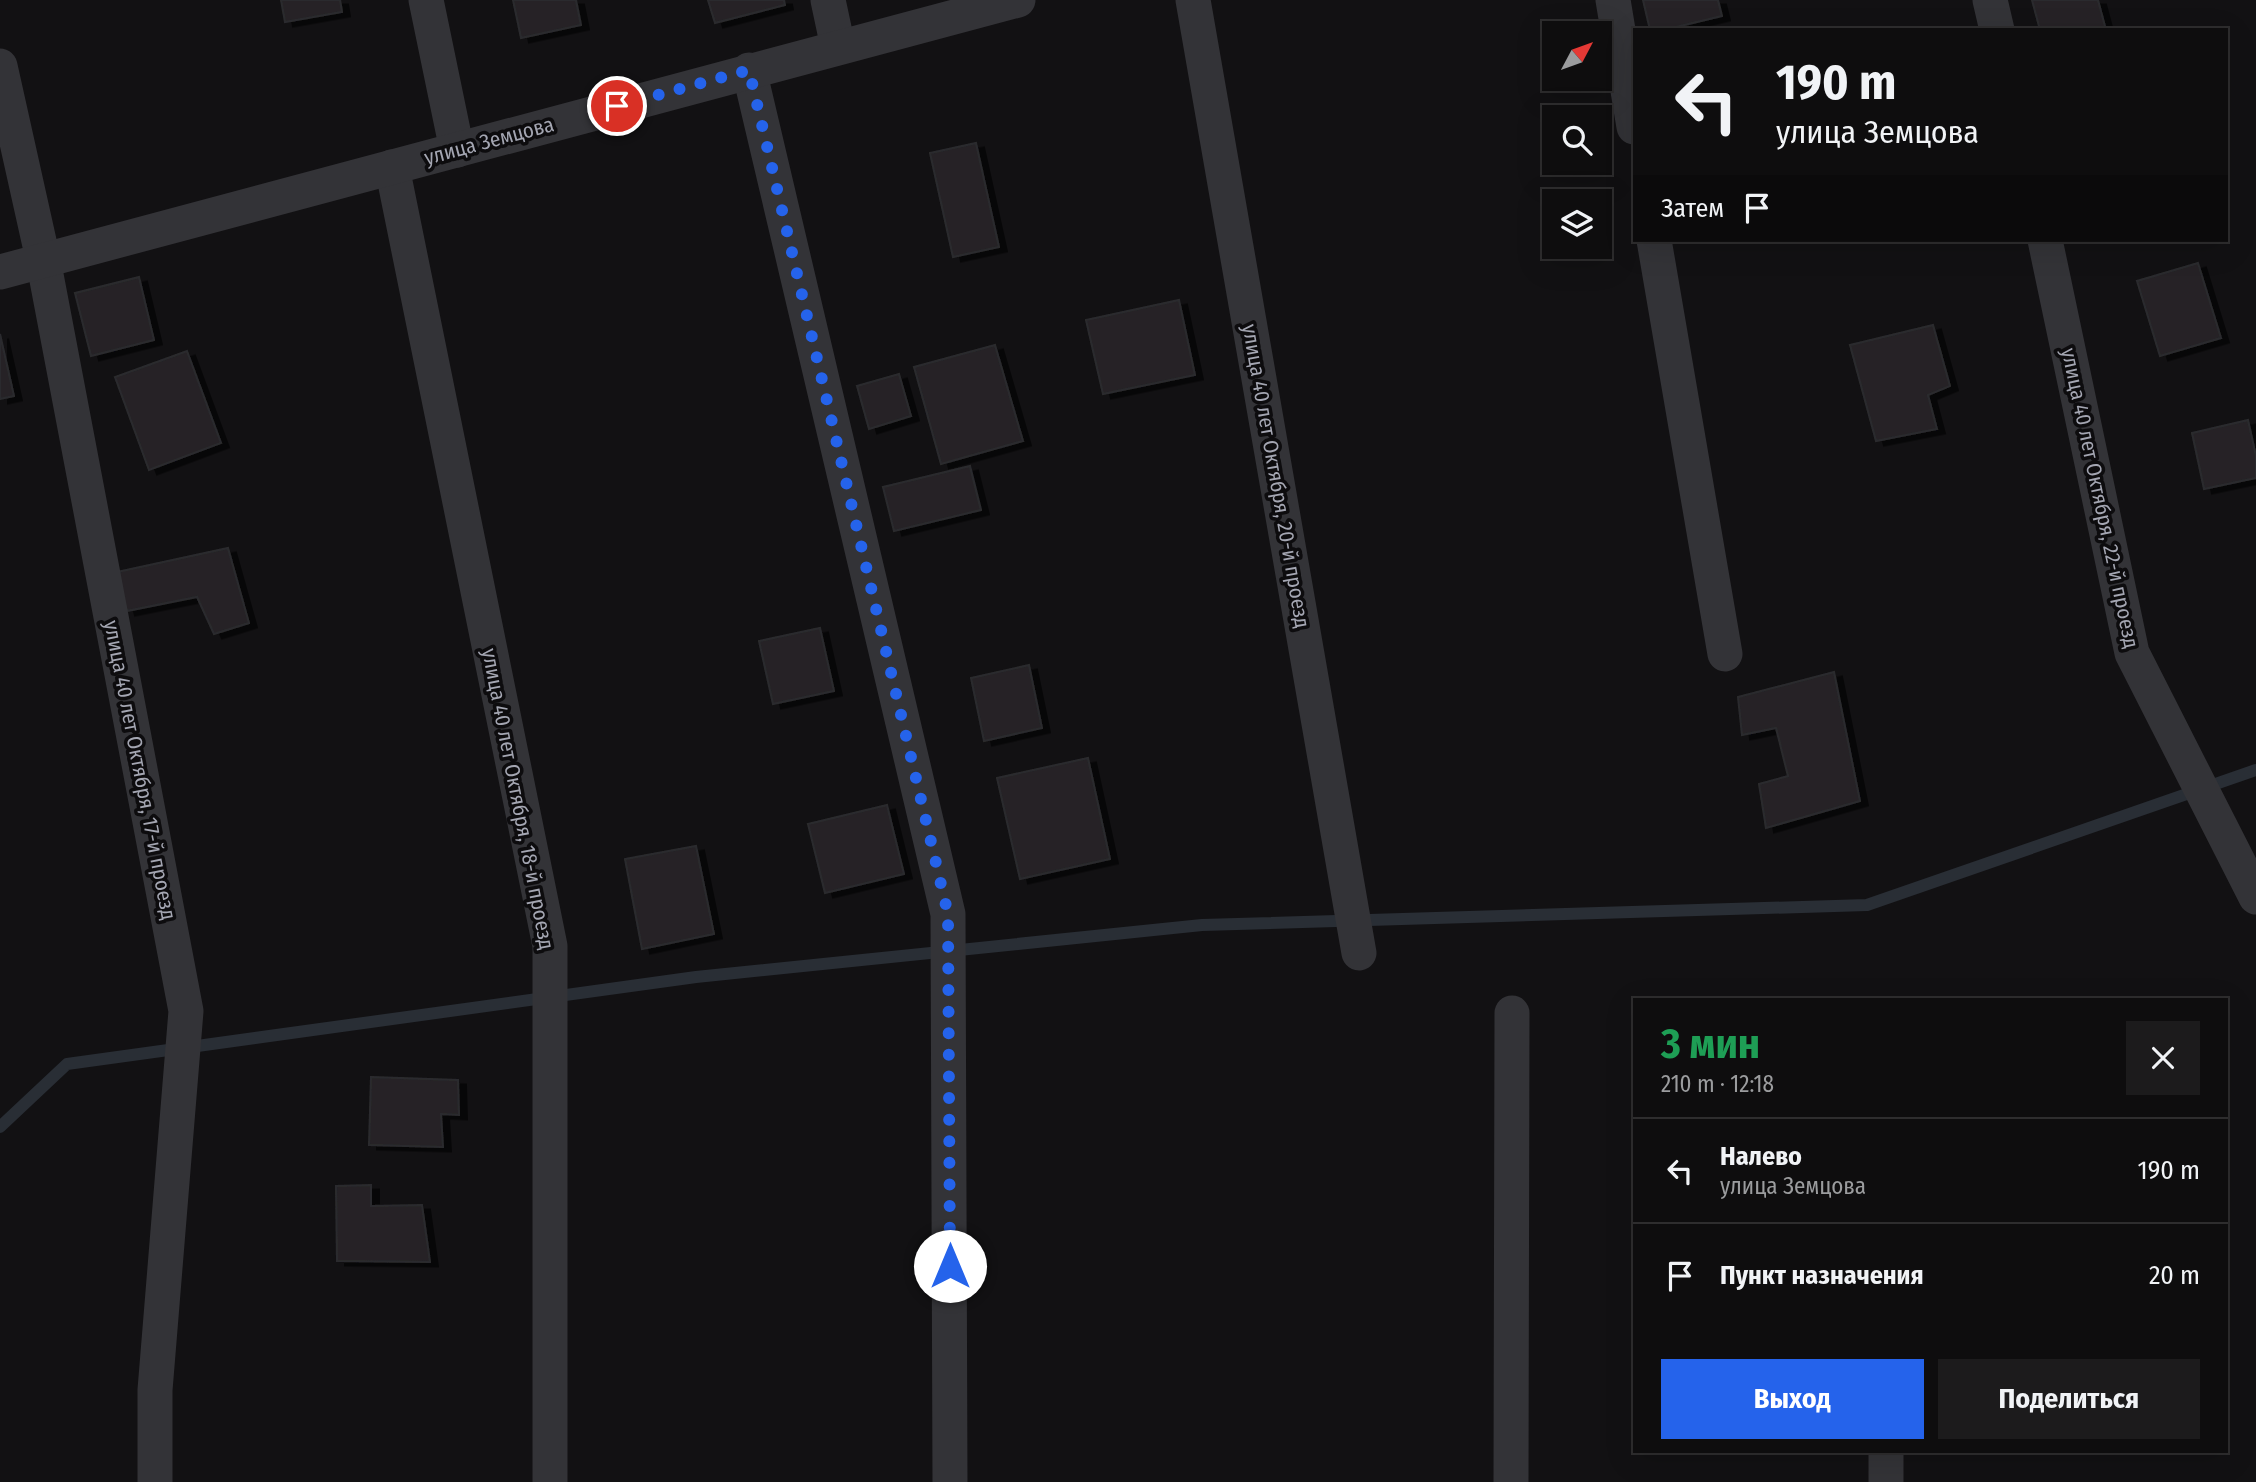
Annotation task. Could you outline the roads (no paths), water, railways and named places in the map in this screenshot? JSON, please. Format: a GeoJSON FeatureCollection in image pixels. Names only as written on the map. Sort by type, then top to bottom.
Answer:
{"type":"FeatureCollection","features":[{"type":"Feature","properties":{"kind":"street"},"geometry":{"type":"LineString","coordinates":[[426,0],[457,150]]}},
{"type":"Feature","properties":{"kind":"street"},"geometry":{"type":"LineString","coordinates":[[828,0],[838,47]]}},
{"type":"Feature","properties":{"kind":"street","name":"улица Земцова"},"geometry":{"type":"LineString","coordinates":[[0,272],[1018,0]]}},
{"type":"Feature","properties":{"kind":"street","name":"улица 40 лет Октября, 20-й проезд"},"geometry":{"type":"LineString","coordinates":[[1194,0],[1359,953]]}},
{"type":"Feature","properties":{"kind":"street"},"geometry":{"type":"LineString","coordinates":[[1613,0],[1633,121]]}},
{"type":"Feature","properties":{"kind":"street"},"geometry":{"type":"LineString","coordinates":[[1990,0],[1997,28]]}},
{"type":"Feature","properties":{"kind":"street","name":"улица 40 лет Октября, 17-й проезд"},"geometry":{"type":"LineString","coordinates":[[0,66],[43,259],[186,1011],[155,1390],[155,1482]]}},
{"type":"Feature","properties":{"kind":"street"},"geometry":{"type":"LineString","coordinates":[[749,70],[948,914],[950,1482]]}},
{"type":"Feature","properties":{"kind":"street","name":"улица 40 лет Октября, 18-й проезд"},"geometry":{"type":"LineString","coordinates":[[391,167],[550,946],[550,1482]]}},
{"type":"Feature","properties":{"kind":"street"},"geometry":{"type":"LineString","coordinates":[[1654,242],[1725,654]]}},
{"type":"Feature","properties":{"kind":"street","name":"улица 40 лет Октября, 22-й проезд"},"geometry":{"type":"LineString","coordinates":[[2045,242],[2132,653],[2256,897]]}},
{"type":"Feature","properties":{"kind":"street"},"geometry":{"type":"LineString","coordinates":[[1511,1482],[1512,1013]]}},
{"type":"Feature","properties":{"kind":"street"},"geometry":{"type":"LineString","coordinates":[[1886,1453],[1886,1482]]}},
{"type":"Feature","properties":{"kind":"waterway"},"geometry":{"type":"LineString","coordinates":[[0,1127],[67,1064],[696,977],[1202,925],[1867,905],[2256,770]]}}]}
